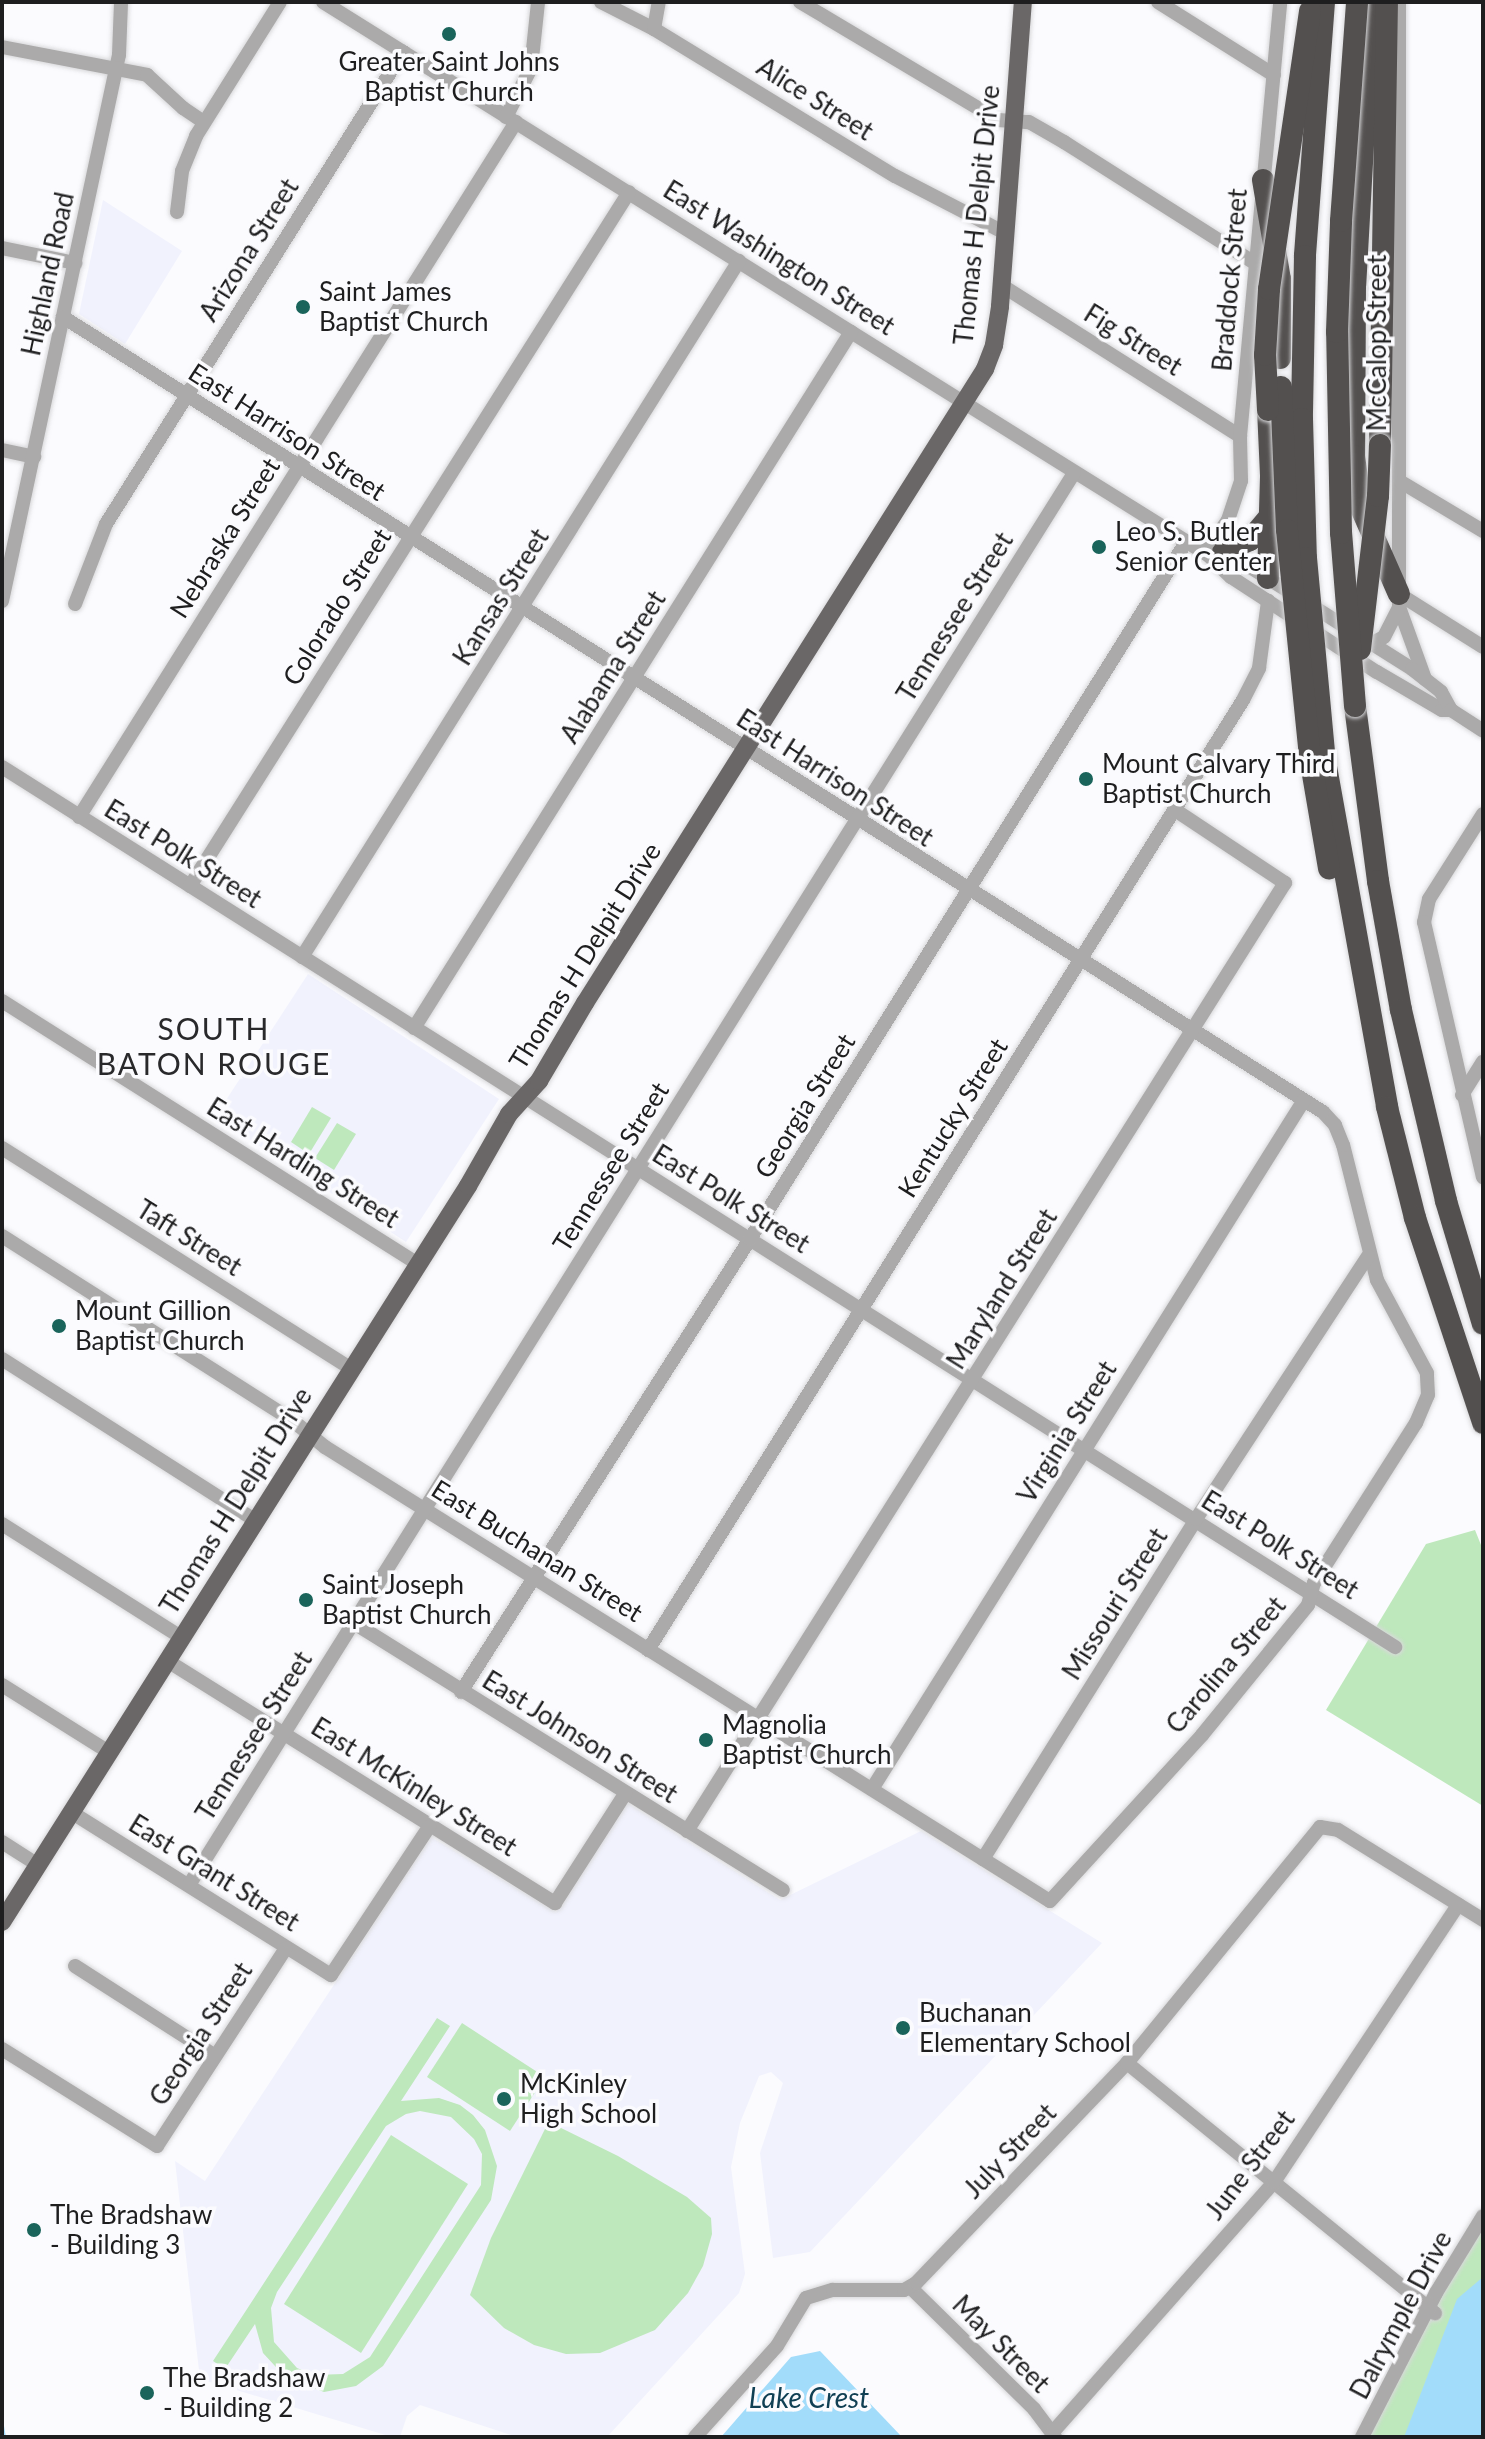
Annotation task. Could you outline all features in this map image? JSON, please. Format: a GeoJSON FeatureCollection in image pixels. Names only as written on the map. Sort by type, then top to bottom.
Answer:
{"type":"FeatureCollection","features":[{"type":"Feature","properties":{"kind":"highway"},"geometry":{"type":"LineString","coordinates":[[1268,589],[1271,515],[1265,355],[1269,289],[1311,2]]}},
{"type":"Feature","properties":{"kind":"highway"},"geometry":{"type":"LineString","coordinates":[[1318,762],[1306,558],[1302,419],[1305,256],[1324,2]]}},
{"type":"Feature","properties":{"kind":"highway"},"geometry":{"type":"LineString","coordinates":[[1357,2],[1342,207],[1337,332],[1340,521],[1355,706],[1360,757],[1398,996],[1446,1201],[1483,1324]]}},
{"type":"Feature","properties":{"kind":"highway"},"geometry":{"type":"LineString","coordinates":[[1371,2],[1352,393],[1361,508],[1399,600]]}},
{"type":"Feature","properties":{"kind":"highway"},"geometry":{"type":"LineString","coordinates":[[1355,706],[1378,496],[1387,2]]}},
{"type":"Feature","properties":{"kind":"highway"},"geometry":{"type":"LineString","coordinates":[[1263,180],[1280,279],[1287,530],[1332,879],[1348,905],[1387,1107],[1404,1177],[1483,1423]]}},
{"type":"Feature","properties":{"kind":"highway"},"geometry":{"type":"LineString","coordinates":[[1212,554],[1250,540],[1271,515]]}},
{"type":"Feature","properties":{"kind":"highway"},"geometry":{"type":"LineString","coordinates":[[1446,1201],[1483,1290]]}},
{"type":"Feature","properties":{"kind":"main road","name":"Thomas H Delpit Drive"},"geometry":{"type":"LineString","coordinates":[[2,1922],[416,1263],[468,1186],[509,1114],[539,1081],[991,356],[1001,285],[1019,4]]}},
{"type":"Feature","properties":{"kind":"street","name":"Highland Road"},"geometry":{"type":"LineString","coordinates":[[2,601],[116,68],[121,2]]}},
{"type":"Feature","properties":{"kind":"street"},"geometry":{"type":"LineString","coordinates":[[177,212],[182,171],[204,122],[280,2]]}},
{"type":"Feature","properties":{"kind":"street","name":"East Washington Street"},"geometry":{"type":"LineString","coordinates":[[323,2],[1074,473],[1186,542],[1212,554]]}},
{"type":"Feature","properties":{"kind":"street","name":"Nebraska Street"},"geometry":{"type":"LineString","coordinates":[[79,817],[511,120],[531,68],[538,2]]}},
{"type":"Feature","properties":{"kind":"street","name":"Alice Street"},"geometry":{"type":"LineString","coordinates":[[601,2],[654,29],[895,176],[1005,233]]}},
{"type":"Feature","properties":{"kind":"street"},"geometry":{"type":"LineString","coordinates":[[654,29],[659,2]]}},
{"type":"Feature","properties":{"kind":"street"},"geometry":{"type":"LineString","coordinates":[[800,2],[998,120],[1029,122],[1064,142],[1255,263]]}},
{"type":"Feature","properties":{"kind":"street"},"geometry":{"type":"LineString","coordinates":[[1158,2],[1274,75]]}},
{"type":"Feature","properties":{"kind":"street","name":"Braddock Street"},"geometry":{"type":"LineString","coordinates":[[1212,554],[1237,497],[1280,2]]}},
{"type":"Feature","properties":{"kind":"street","name":"McCalop Street"},"geometry":{"type":"LineString","coordinates":[[1399,2],[1399,600],[1425,679]]}},
{"type":"Feature","properties":{"kind":"street"},"geometry":{"type":"LineString","coordinates":[[2,47],[147,75],[204,122]]}},
{"type":"Feature","properties":{"kind":"street","name":"Arizona Street"},"geometry":{"type":"LineString","coordinates":[[75,604],[106,524],[403,52]]}},
{"type":"Feature","properties":{"kind":"street","name":"Colorado Street"},"geometry":{"type":"LineString","coordinates":[[190,886],[629,192]]}},
{"type":"Feature","properties":{"kind":"street"},"geometry":{"type":"LineString","coordinates":[[2,248],[75,263]]}},
{"type":"Feature","properties":{"kind":"street","name":"Kansas Street"},"geometry":{"type":"LineString","coordinates":[[302,957],[739,261]]}},
{"type":"Feature","properties":{"kind":"street","name":"Fig Street"},"geometry":{"type":"LineString","coordinates":[[1001,285],[1240,436]]}},
{"type":"Feature","properties":{"kind":"street","name":"East Harrison Street"},"geometry":{"type":"LineString","coordinates":[[63,317],[968,891],[1194,1029],[1332,1120],[1338,1130],[1368,1256],[1389,1306],[1427,1373],[1428,1395]]}},
{"type":"Feature","properties":{"kind":"street","name":"Alabama Street"},"geometry":{"type":"LineString","coordinates":[[414,1028],[851,332]]}},
{"type":"Feature","properties":{"kind":"street"},"geometry":{"type":"LineString","coordinates":[[2,450],[34,457]]}},
{"type":"Feature","properties":{"kind":"street","name":"Tennessee Street"},"geometry":{"type":"LineString","coordinates":[[189,1885],[1074,473]]}},
{"type":"Feature","properties":{"kind":"street"},"geometry":{"type":"LineString","coordinates":[[1401,482],[1483,531]]}},
{"type":"Feature","properties":{"kind":"street","name":"Georgia Street"},"geometry":{"type":"LineString","coordinates":[[461,1692],[536,1579],[1186,542]]}},
{"type":"Feature","properties":{"kind":"street"},"geometry":{"type":"LineString","coordinates":[[1212,554],[1268,589],[1347,652],[1442,710],[1451,710]]}},
{"type":"Feature","properties":{"kind":"street"},"geometry":{"type":"LineString","coordinates":[[1212,554],[1214,564],[1374,645],[1425,679],[1441,692],[1451,710],[1483,731]]}},
{"type":"Feature","properties":{"kind":"street","name":"Kentucky Street"},"geometry":{"type":"LineString","coordinates":[[648,1650],[1255,678],[1268,589]]}},
{"type":"Feature","properties":{"kind":"street"},"geometry":{"type":"LineString","coordinates":[[1347,652],[1374,645],[1388,631],[1399,600],[1483,647]]}},
{"type":"Feature","properties":{"kind":"street","name":"East Polk Street"},"geometry":{"type":"LineString","coordinates":[[2,767],[1395,1647]]}},
{"type":"Feature","properties":{"kind":"street","name":"Maryland Street"},"geometry":{"type":"LineString","coordinates":[[687,1831],[1285,883],[1175,810]]}},
{"type":"Feature","properties":{"kind":"street"},"geometry":{"type":"LineString","coordinates":[[1483,814],[1429,899],[1424,922],[1483,1177]]}},
{"type":"Feature","properties":{"kind":"street","name":"East Harding Street"},"geometry":{"type":"LineString","coordinates":[[2,1001],[416,1263]]}},
{"type":"Feature","properties":{"kind":"street"},"geometry":{"type":"LineString","coordinates":[[1462,1095],[1483,1062]]}},
{"type":"Feature","properties":{"kind":"street","name":"Virginia Street"},"geometry":{"type":"LineString","coordinates":[[872,1789],[1304,1100]]}},
{"type":"Feature","properties":{"kind":"street","name":"Taft Street"},"geometry":{"type":"LineString","coordinates":[[2,1148],[350,1368]]}},
{"type":"Feature","properties":{"kind":"street","name":"East Buchanan Street"},"geometry":{"type":"LineString","coordinates":[[2,1236],[424,1509],[1050,1901]]}},
{"type":"Feature","properties":{"kind":"street","name":"Missouri Street"},"geometry":{"type":"LineString","coordinates":[[983,1859],[1196,1519],[1368,1256]]}},
{"type":"Feature","properties":{"kind":"street"},"geometry":{"type":"LineString","coordinates":[[2,1359],[255,1520]]}},
{"type":"Feature","properties":{"kind":"street","name":"Carolina Street"},"geometry":{"type":"LineString","coordinates":[[1050,1901],[1212,1723],[1308,1605],[1314,1583],[1416,1423],[1428,1395]]}},
{"type":"Feature","properties":{"kind":"street"},"geometry":{"type":"LineString","coordinates":[[2,1524],[181,1637]]}},
{"type":"Feature","properties":{"kind":"street","name":"East Johnson Street"},"geometry":{"type":"LineString","coordinates":[[354,1623],[783,1890]]}},
{"type":"Feature","properties":{"kind":"street","name":"East McKinley Street"},"geometry":{"type":"LineString","coordinates":[[166,1660],[555,1903],[625,1794]]}},
{"type":"Feature","properties":{"kind":"street"},"geometry":{"type":"LineString","coordinates":[[2,1685],[109,1752]]}},
{"type":"Feature","properties":{"kind":"street","name":"East Grant Street"},"geometry":{"type":"LineString","coordinates":[[71,1812],[331,1975],[429,1827]]}},
{"type":"Feature","properties":{"kind":"street","name":"July Street"},"geometry":{"type":"LineString","coordinates":[[911,2288],[1127,2063],[1311,1835],[1324,1826],[1338,1830],[1458,1905]]}},
{"type":"Feature","properties":{"kind":"street"},"geometry":{"type":"LineString","coordinates":[[2,1842],[38,1865]]}},
{"type":"Feature","properties":{"kind":"street"},"geometry":{"type":"LineString","coordinates":[[1458,1905],[1483,1920]]}},
{"type":"Feature","properties":{"kind":"street","name":"June Street"},"geometry":{"type":"LineString","coordinates":[[1054,2435],[1274,2182],[1458,1905]]}},
{"type":"Feature","properties":{"kind":"street","name":"Georgia Street"},"geometry":{"type":"LineString","coordinates":[[2,2049],[157,2146],[286,1948]]}},
{"type":"Feature","properties":{"kind":"street"},"geometry":{"type":"LineString","coordinates":[[75,1966],[215,2056]]}},
{"type":"Feature","properties":{"kind":"street"},"geometry":{"type":"LineString","coordinates":[[1127,2063],[1432,2310]]}},
{"type":"Feature","properties":{"kind":"street","name":"Dalrymple Drive"},"geometry":{"type":"LineString","coordinates":[[1362,2437],[1483,2216]]}},
{"type":"Feature","properties":{"kind":"street"},"geometry":{"type":"LineString","coordinates":[[695,2437],[773,2350],[806,2298],[833,2290],[911,2288]]}},
{"type":"Feature","properties":{"kind":"street","name":"May Street"},"geometry":{"type":"LineString","coordinates":[[911,2288],[1023,2399],[1054,2435]]}},
{"type":"Feature","properties":{"kind":"shaded area"},"geometry":{"type":"Polygon","coordinates":[[[103,200],[182,251],[125,344],[79,314],[103,200]]]}},
{"type":"Feature","properties":{"kind":"shaded area"},"geometry":{"type":"Polygon","coordinates":[[[308,974],[499,1099],[406,1242],[215,1117],[308,974]]]}},
{"type":"Feature","properties":{"kind":"shaded area","name":"McKinley High School"},"geometry":{"type":"Polygon","coordinates":[[[627,1803],[780,1900],[921,1831],[1102,1943],[810,2252],[773,2258],[760,2153],[783,2083],[771,2072],[759,2076],[740,2123],[731,2167],[745,2274],[739,2293],[607,2437],[517,2437],[420,2405],[407,2416],[400,2437],[392,2437],[200,2379],[175,2161],[205,2181],[431,1837],[556,1912],[627,1803]]]}},
{"type":"Feature","properties":{"kind":"green space"},"geometry":{"type":"Polygon","coordinates":[[[312,1107],[331,1118],[309,1154],[291,1142],[312,1107]]]}},
{"type":"Feature","properties":{"kind":"green space"},"geometry":{"type":"Polygon","coordinates":[[[337,1123],[356,1134],[334,1170],[315,1158],[337,1123]]]}},
{"type":"Feature","properties":{"kind":"green space"},"geometry":{"type":"Polygon","coordinates":[[[1475,1530],[1483,1550],[1483,1806],[1326,1710],[1426,1544],[1475,1530]]]}},
{"type":"Feature","properties":{"kind":"green space"},"geometry":{"type":"Polygon","coordinates":[[[437,2018],[450,2026],[401,2101],[439,2098],[460,2105],[473,2115],[485,2130],[497,2166],[491,2200],[383,2366],[356,2386],[324,2392],[286,2378],[263,2353],[255,2324],[225,2369],[213,2361],[437,2018]],[[420,2111],[406,2114],[386,2126],[277,2292],[271,2308],[274,2342],[297,2368],[314,2375],[343,2374],[370,2357],[481,2185],[482,2154],[474,2139],[451,2117],[420,2111]]]}},
{"type":"Feature","properties":{"kind":"green space"},"geometry":{"type":"Polygon","coordinates":[[[462,2023],[545,2077],[510,2131],[427,2077],[462,2023]]]}},
{"type":"Feature","properties":{"kind":"green space"},"geometry":{"type":"Polygon","coordinates":[[[557,2126],[618,2156],[687,2197],[711,2218],[712,2234],[703,2266],[688,2293],[655,2330],[600,2353],[566,2354],[534,2345],[504,2328],[470,2295],[491,2238],[545,2129],[557,2126]]]}},
{"type":"Feature","properties":{"kind":"green space"},"geometry":{"type":"Polygon","coordinates":[[[391,2135],[468,2184],[361,2353],[284,2304],[391,2135]]]}},
{"type":"Feature","properties":{"kind":"green space"},"geometry":{"type":"Polygon","coordinates":[[[1483,2218],[1483,2437],[1360,2437],[1483,2218]]]}},
{"type":"Feature","properties":{"kind":"water"},"geometry":{"type":"Polygon","coordinates":[[[1483,2277],[1483,2437],[1404,2437],[1457,2299],[1483,2277]]]}},
{"type":"Feature","properties":{"kind":"water","name":"Lake Crest"},"geometry":{"type":"Polygon","coordinates":[[[820,2351],[902,2437],[721,2437],[791,2357],[820,2351]]]}},
{"type":"Feature","properties":{"kind":"waterway"},"geometry":{"type":"LineString","coordinates":[[2,2426],[4,2437]]}},
{"type":"Feature","properties":{"kind":"place","name":"Greater Saint Johns Baptist Church"},"geometry":{"type":"Point","coordinates":[449,34]}},
{"type":"Feature","properties":{"kind":"place","name":"Saint James Baptist Church"},"geometry":{"type":"Point","coordinates":[303,307]}},
{"type":"Feature","properties":{"kind":"place","name":"Leo S. Butler Senior Center"},"geometry":{"type":"Point","coordinates":[1099,547]}},
{"type":"Feature","properties":{"kind":"place","name":"Mount Calvary Third Baptist Church"},"geometry":{"type":"Point","coordinates":[1086,779]}},
{"type":"Feature","properties":{"kind":"place","name":"Mount Gillion Baptist Church"},"geometry":{"type":"Point","coordinates":[59,1326]}},
{"type":"Feature","properties":{"kind":"place","name":"Saint Joseph Baptist Church"},"geometry":{"type":"Point","coordinates":[306,1600]}},
{"type":"Feature","properties":{"kind":"place","name":"Magnolia Baptist Church"},"geometry":{"type":"Point","coordinates":[706,1740]}},
{"type":"Feature","properties":{"kind":"place","name":"Buchanan Elementary School"},"geometry":{"type":"Point","coordinates":[903,2028]}},
{"type":"Feature","properties":{"kind":"place","name":"McKinley High School"},"geometry":{"type":"Point","coordinates":[504,2099]}},
{"type":"Feature","properties":{"kind":"place","name":"The Bradshaw - Building 3"},"geometry":{"type":"Point","coordinates":[34,2230]}},
{"type":"Feature","properties":{"kind":"place","name":"The Bradshaw - Building 2"},"geometry":{"type":"Point","coordinates":[147,2393]}},
{"type":"Feature","properties":{"kind":"district","name":"SOUTH BATON ROUGE"},"geometry":{"type":"Point","coordinates":[214,1045]}}]}
